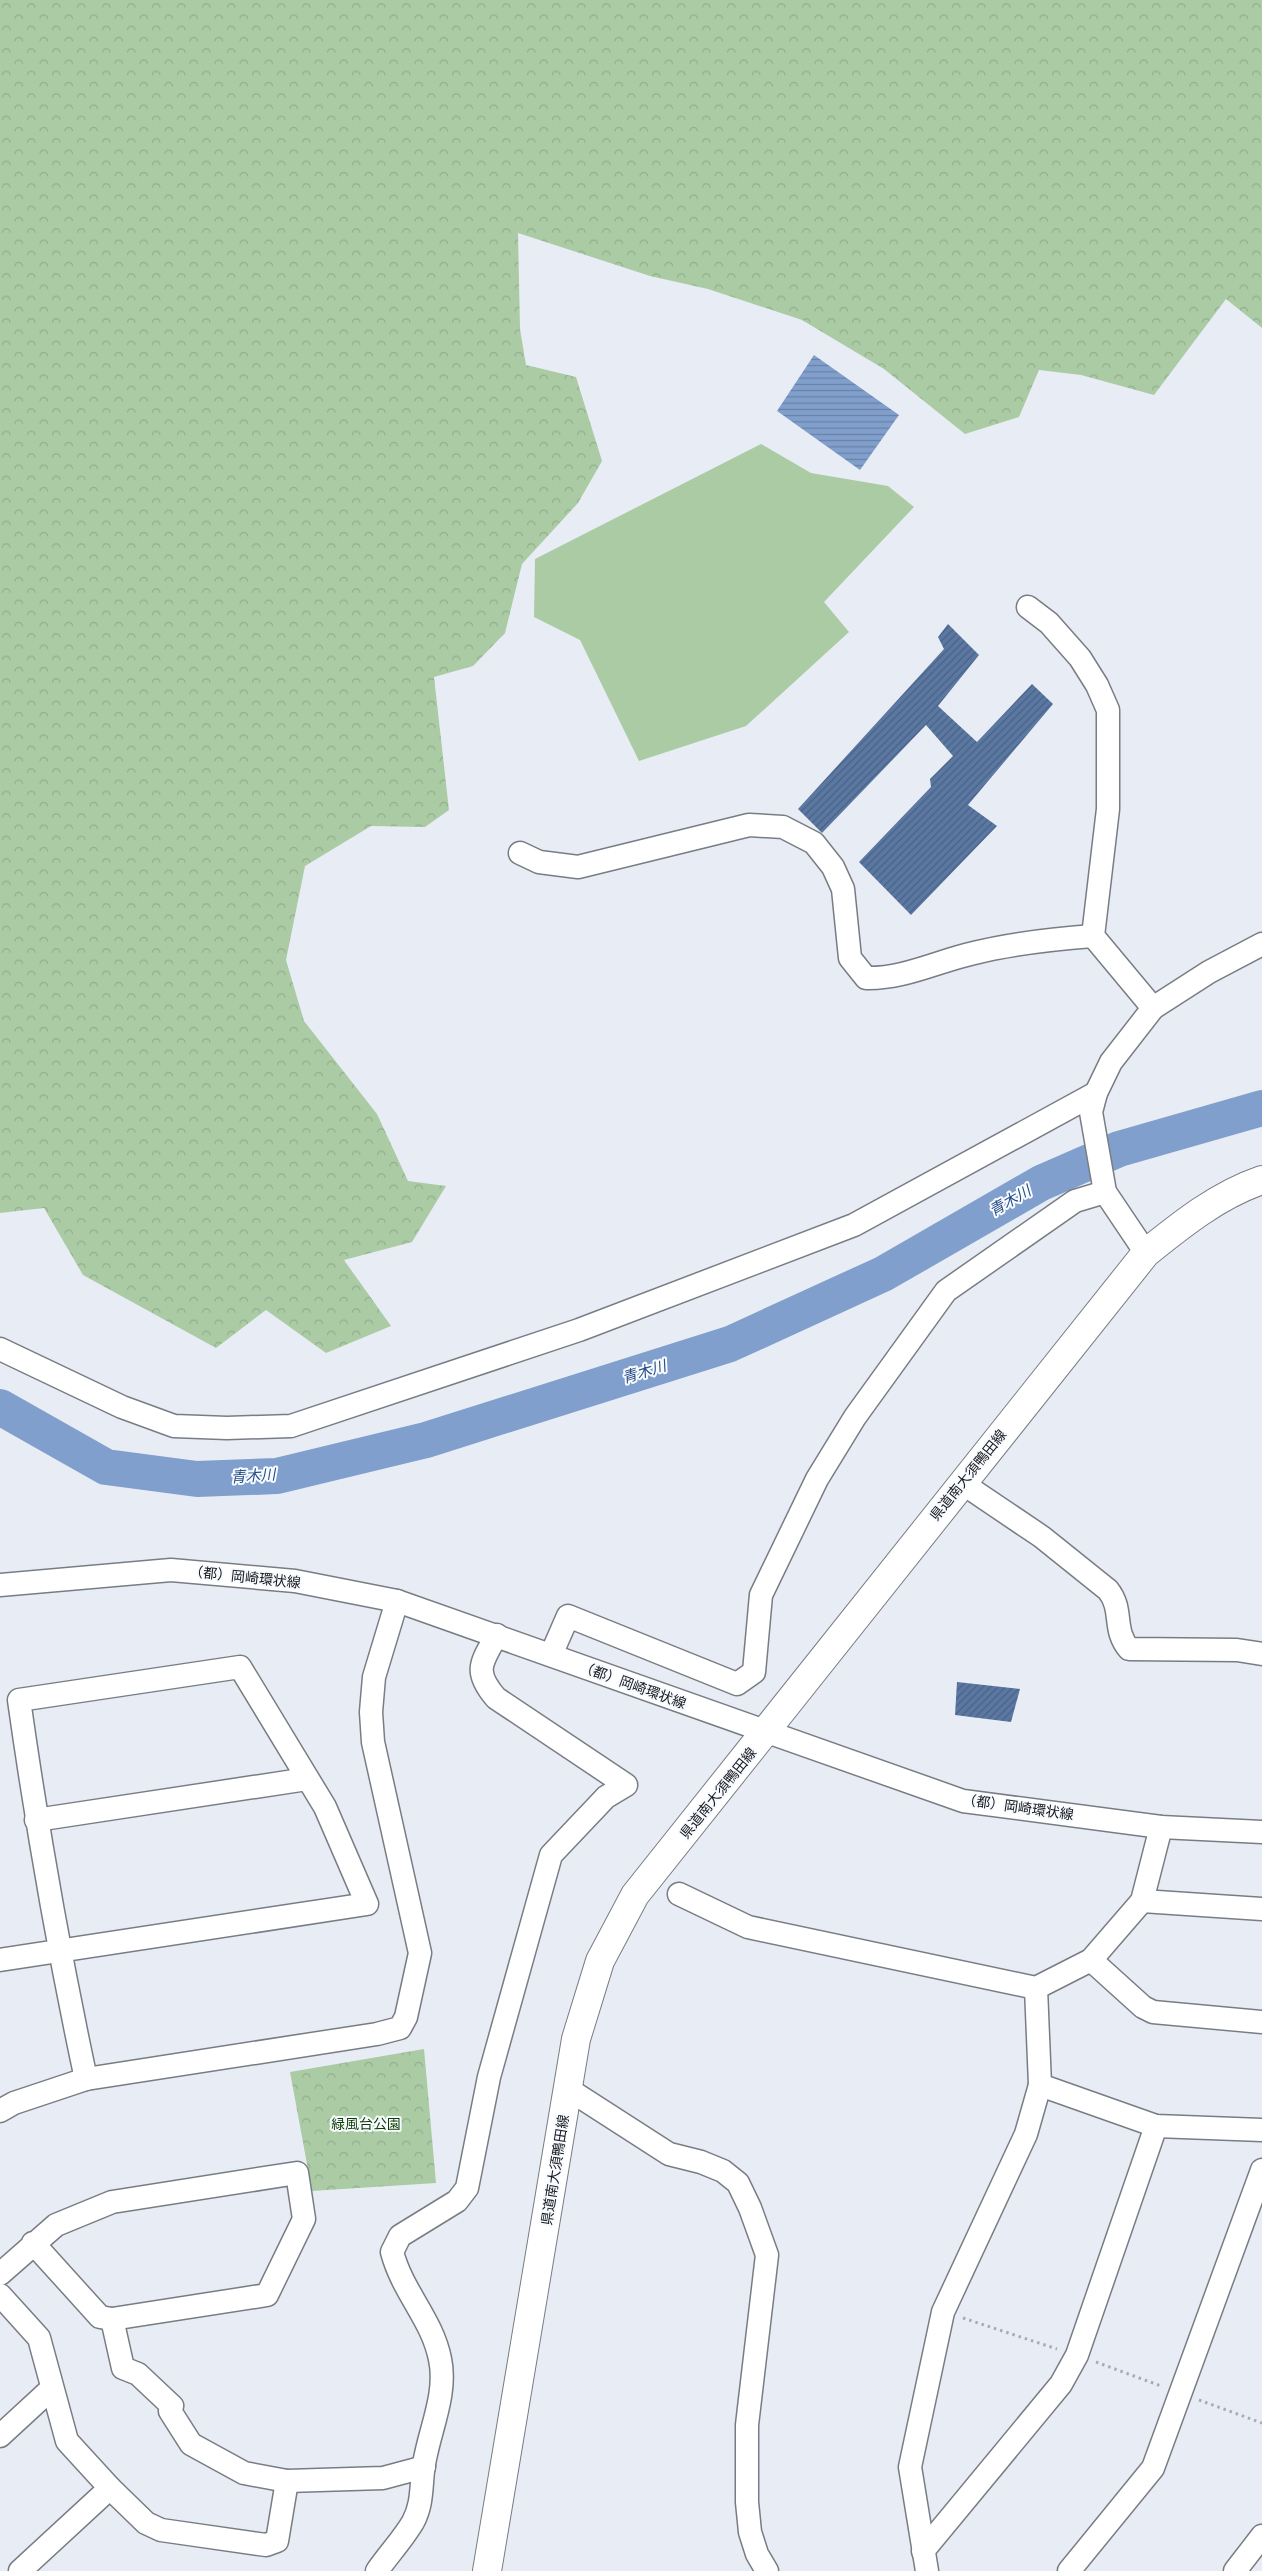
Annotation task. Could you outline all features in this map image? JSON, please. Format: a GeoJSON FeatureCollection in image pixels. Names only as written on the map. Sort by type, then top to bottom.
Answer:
{"type":"FeatureCollection","features":[{"type":"Feature","properties":{"kind":"main road","name":"県道南大須鴨田線"},"geometry":{"type":"LineString","coordinates":[[487,2571],[576,2038],[600,1961],[635,1895],[1146,1253],[1197,1212],[1246,1185],[1262,1180]]}},
{"type":"Feature","properties":{"kind":"street"},"geometry":{"type":"LineString","coordinates":[[1028,607],[1049,623],[1080,658],[1097,686],[1108,710],[1108,809],[1093,936],[1154,1008]]}},
{"type":"Feature","properties":{"kind":"street"},"geometry":{"type":"LineString","coordinates":[[520,853],[538,862],[578,868],[749,825],[783,827],[814,843],[833,867],[843,889],[850,958],[866,978],[887,979],[973,953],[1028,942],[1093,936]]}},
{"type":"Feature","properties":{"kind":"street"},"geometry":{"type":"LineString","coordinates":[[1146,1253],[1105,1185],[1094,1102],[1111,1062],[1154,1008],[1209,972],[1262,944]]}},
{"type":"Feature","properties":{"kind":"street"},"geometry":{"type":"LineString","coordinates":[[0,1349],[122,1407],[174,1426],[227,1428],[291,1426],[579,1330],[854,1225],[1094,1102]]}},
{"type":"Feature","properties":{"kind":"street"},"geometry":{"type":"LineString","coordinates":[[551,1655],[568,1616],[737,1684],[754,1672],[761,1595],[817,1479],[855,1417],[946,1291],[1074,1201],[1105,1185]]}},
{"type":"Feature","properties":{"kind":"street"},"geometry":{"type":"LineString","coordinates":[[962,1483],[1042,1537],[1108,1590],[1116,1601],[1118,1630],[1121,1641],[1129,1649],[1237,1650],[1262,1654]]}},
{"type":"Feature","properties":{"kind":"street","name":"（都）岡崎環状線"},"geometry":{"type":"LineString","coordinates":[[0,1585],[171,1570],[296,1581],[397,1601],[963,1801],[1161,1827],[1262,1832]]}},
{"type":"Feature","properties":{"kind":"street"},"geometry":{"type":"LineString","coordinates":[[0,2111],[14,2103],[86,2078],[377,2034],[400,2028],[406,2017],[420,1953],[373,1742],[371,1712],[374,1677],[397,1601]]}},
{"type":"Feature","properties":{"kind":"street"},"geometry":{"type":"LineString","coordinates":[[376,2571],[413,2522],[422,2502],[424,2467],[440,2390],[440,2360],[430,2326],[407,2291],[392,2252],[400,2236],[457,2201],[467,2188],[489,2077],[551,1855],[606,1796],[626,1785],[496,1698],[482,1680],[481,1667],[497,1635]]}},
{"type":"Feature","properties":{"kind":"street"},"geometry":{"type":"LineString","coordinates":[[0,1960],[58,1950],[367,1904],[324,1807],[240,1667],[19,1700],[36,1820],[58,1950],[86,2078]]}},
{"type":"Feature","properties":{"kind":"street"},"geometry":{"type":"LineString","coordinates":[[36,1820],[307,1779]]}},
{"type":"Feature","properties":{"kind":"street"},"geometry":{"type":"LineString","coordinates":[[679,1894],[748,1927],[1036,1988],[1091,1960],[1142,1901],[1161,1827]]}},
{"type":"Feature","properties":{"kind":"street"},"geometry":{"type":"LineString","coordinates":[[1142,1901],[1262,1909]]}},
{"type":"Feature","properties":{"kind":"street"},"geometry":{"type":"LineString","coordinates":[[1091,1960],[1143,2007],[1153,2012],[1262,2022]]}},
{"type":"Feature","properties":{"kind":"street"},"geometry":{"type":"LineString","coordinates":[[925,2561],[910,2467],[943,2312],[1026,2134],[1040,2085],[1036,1988]]}},
{"type":"Feature","properties":{"kind":"street"},"geometry":{"type":"LineString","coordinates":[[1040,2085],[1156,2126],[1262,2130]]}},
{"type":"Feature","properties":{"kind":"street"},"geometry":{"type":"LineString","coordinates":[[568,2089],[669,2154],[701,2162],[724,2171],[738,2183],[750,2208],[767,2255],[747,2425],[747,2502],[750,2532],[757,2554],[767,2571]]}},
{"type":"Feature","properties":{"kind":"street"},"geometry":{"type":"LineString","coordinates":[[925,2561],[1061,2384],[1077,2355],[1156,2126]]}},
{"type":"Feature","properties":{"kind":"street"},"geometry":{"type":"LineString","coordinates":[[1069,2571],[1153,2468],[1262,2170]]}},
{"type":"Feature","properties":{"kind":"street"},"geometry":{"type":"LineString","coordinates":[[0,2274],[33,2243],[56,2225],[112,2202],[297,2173],[304,2219],[267,2295],[112,2319],[100,2317],[33,2243]]}},
{"type":"Feature","properties":{"kind":"street"},"geometry":{"type":"LineString","coordinates":[[0,2295],[39,2338],[51,2389],[67,2441],[110,2488],[146,2523],[161,2530],[266,2545],[277,2541],[287,2481]]}},
{"type":"Feature","properties":{"kind":"street"},"geometry":{"type":"LineString","coordinates":[[112,2319],[123,2368],[138,2374],[172,2406],[170,2411],[191,2444],[244,2472],[287,2481],[383,2478],[424,2467]]}},
{"type":"Feature","properties":{"kind":"street"},"geometry":{"type":"LineString","coordinates":[[0,2436],[51,2389]]}},
{"type":"Feature","properties":{"kind":"street"},"geometry":{"type":"LineString","coordinates":[[20,2571],[110,2488]]}},
{"type":"Feature","properties":{"kind":"street"},"geometry":{"type":"LineString","coordinates":[[1235,2571],[1262,2536]]}},
{"type":"Feature","properties":{"kind":"path"},"geometry":{"type":"LineString","coordinates":[[943,2312],[1077,2355],[1262,2423]]}},
{"type":"Feature","properties":{"kind":"green space"},"geometry":{"type":"Polygon","coordinates":[[[0,0],[1262,0],[1262,328],[1226,299],[1154,395],[1081,375],[1039,370],[1019,417],[965,434],[884,369],[802,320],[708,289],[650,276],[518,233],[520,329],[526,365],[576,377],[602,461],[578,503],[522,564],[505,633],[473,666],[434,677],[449,810],[425,827],[371,826],[305,866],[286,960],[304,1021],[377,1114],[408,1181],[446,1186],[412,1242],[344,1260],[391,1326],[326,1353],[266,1310],[216,1348],[83,1275],[44,1208],[0,1213],[0,0]]]}},
{"type":"Feature","properties":{"kind":"green space"},"geometry":{"type":"Polygon","coordinates":[[[761,444],[811,473],[888,486],[914,507],[824,602],[849,632],[746,726],[639,761],[580,640],[534,617],[535,559],[761,444]]]}},
{"type":"Feature","properties":{"kind":"green space","name":"緑風台公園"},"geometry":{"type":"Polygon","coordinates":[[[424,2049],[436,2183],[312,2191],[290,2072],[424,2049]]]}},
{"type":"Feature","properties":{"kind":"water"},"geometry":{"type":"Polygon","coordinates":[[[814,355],[899,415],[860,470],[777,411],[814,355]]]}},
{"type":"Feature","properties":{"kind":"building"},"geometry":{"type":"Polygon","coordinates":[[[948,624],[979,655],[938,706],[977,742],[1032,684],[1053,704],[968,805],[997,826],[911,915],[859,862],[931,787],[930,779],[953,756],[926,725],[822,833],[798,809],[944,649],[938,637],[948,624]]]}},
{"type":"Feature","properties":{"kind":"building"},"geometry":{"type":"Polygon","coordinates":[[[957,1682],[1020,1689],[1011,1722],[955,1715],[957,1682]]]}},
{"type":"Feature","properties":{"kind":"waterway","name":"青木川"},"geometry":{"type":"LineString","coordinates":[[0,1407],[106,1467],[197,1479],[277,1476],[426,1440],[730,1344],[883,1274],[1041,1183],[1119,1149],[1262,1108]]}}]}
